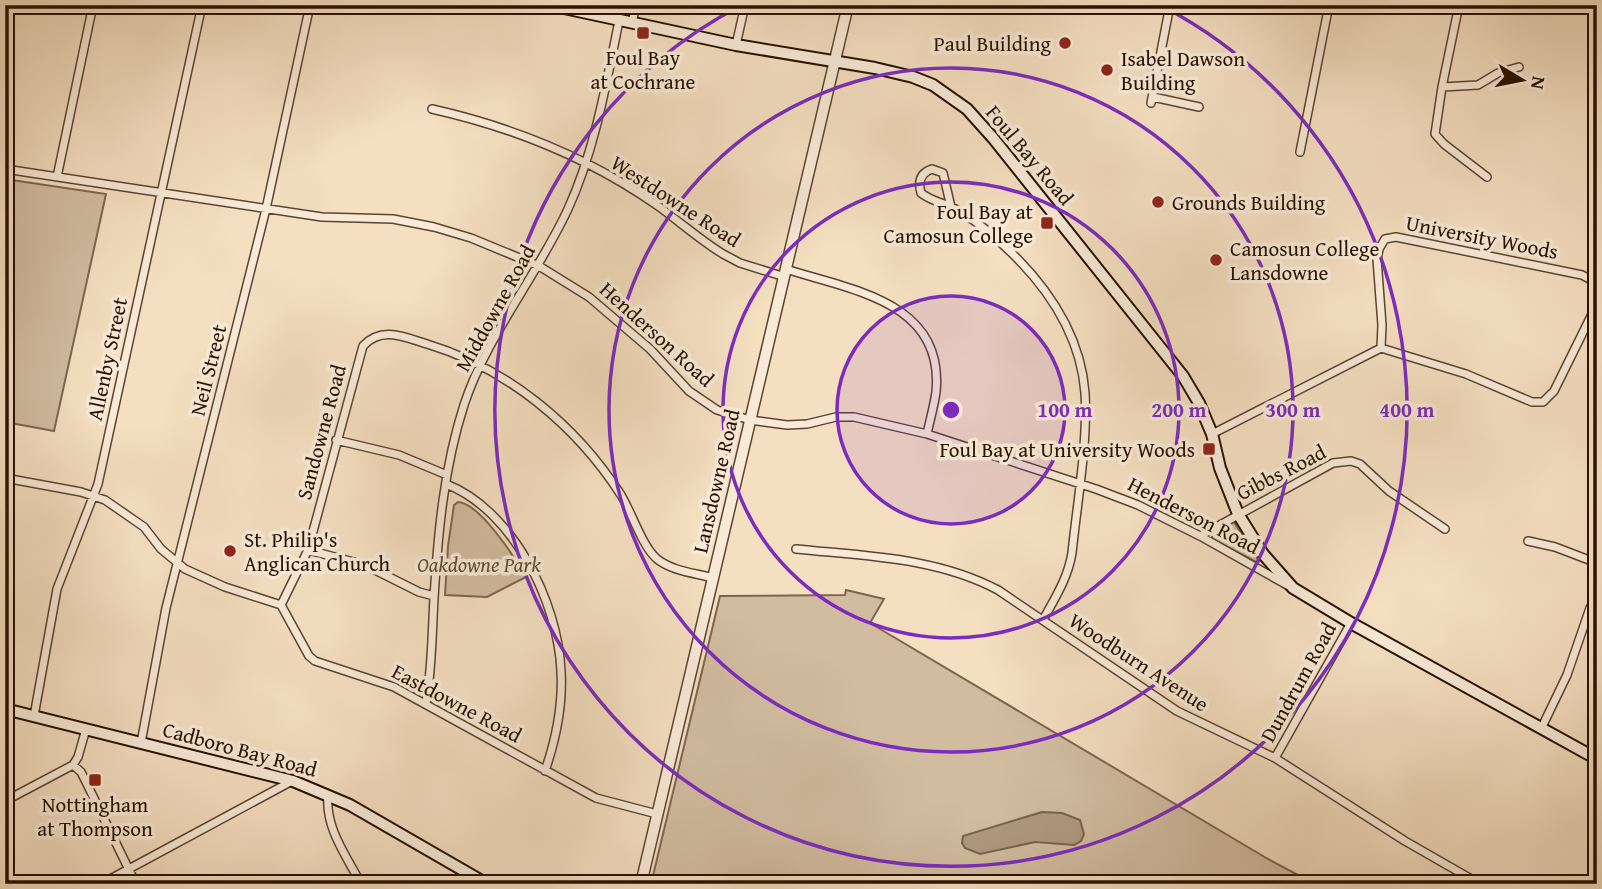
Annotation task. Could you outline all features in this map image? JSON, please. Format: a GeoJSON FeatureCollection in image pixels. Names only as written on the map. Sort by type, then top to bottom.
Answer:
{"type":"FeatureCollection","features":[{"type":"Feature","properties":{"kind":"main road","name":"Foul Bay Road"},"geometry":{"type":"LineString","coordinates":[[550,5],[736,45],[913,77],[933,85],[967,109],[1030,183],[1183,376],[1199,403],[1212,435],[1220,468],[1237,514],[1263,554],[1293,588]]}},
{"type":"Feature","properties":{"kind":"main road","name":"Henderson Road"},"geometry":{"type":"LineString","coordinates":[[1293,588],[1597,760]]}},
{"type":"Feature","properties":{"kind":"main road","name":"Cadboro Bay Road"},"geometry":{"type":"LineString","coordinates":[[5,709],[293,781],[328,794],[486,884]]}},
{"type":"Feature","properties":{"kind":"street"},"geometry":{"type":"LineString","coordinates":[[57,177],[93,5]]}},
{"type":"Feature","properties":{"kind":"street","name":"Allenby Street"},"geometry":{"type":"LineString","coordinates":[[34,716],[57,589],[95,495],[202,5]]}},
{"type":"Feature","properties":{"kind":"street","name":"Neil Street"},"geometry":{"type":"LineString","coordinates":[[141,743],[176,563],[266,209],[310,5]]}},
{"type":"Feature","properties":{"kind":"street"},"geometry":{"type":"LineString","coordinates":[[632,23],[636,5]]}},
{"type":"Feature","properties":{"kind":"street"},"geometry":{"type":"LineString","coordinates":[[736,45],[745,5]]}},
{"type":"Feature","properties":{"kind":"street","name":"Lansdowne Road"},"geometry":{"type":"LineString","coordinates":[[641,884],[848,5]]}},
{"type":"Feature","properties":{"kind":"street"},"geometry":{"type":"LineString","coordinates":[[1170,5],[1152,100],[1199,107]]}},
{"type":"Feature","properties":{"kind":"street"},"geometry":{"type":"LineString","coordinates":[[1300,152],[1329,5]]}},
{"type":"Feature","properties":{"kind":"street"},"geometry":{"type":"LineString","coordinates":[[1459,5],[1435,134],[1487,177]]}},
{"type":"Feature","properties":{"kind":"street","name":"Middowne Road"},"geometry":{"type":"LineString","coordinates":[[426,704],[439,532],[446,479],[464,404],[479,365],[539,267],[569,208],[597,126],[619,20]]}},
{"type":"Feature","properties":{"kind":"street"},"geometry":{"type":"LineString","coordinates":[[1442,87],[1478,85],[1519,67]]}},
{"type":"Feature","properties":{"kind":"street","name":"Westdowne Road"},"geometry":{"type":"LineString","coordinates":[[432,109],[507,129],[586,164],[658,207],[723,254],[751,267],[875,296],[892,305],[917,326],[929,348],[935,368],[936,390],[927,434]]}},
{"type":"Feature","properties":{"kind":"street","name":"Henderson Road"},"geometry":{"type":"LineString","coordinates":[[5,169],[322,217],[393,219],[471,238],[539,267],[589,297],[618,320],[698,398],[717,410],[750,420],[787,425],[853,417],[927,434],[1138,505],[1293,588]]}},
{"type":"Feature","properties":{"kind":"street"},"geometry":{"type":"LineString","coordinates":[[951,207],[943,173],[932,169],[924,173],[920,180],[921,193],[937,203],[951,207],[982,227],[1026,267],[1041,285],[1072,338],[1084,391],[1085,421],[1069,569],[1043,620]]}},
{"type":"Feature","properties":{"kind":"street","name":"University Woods"},"geometry":{"type":"LineString","coordinates":[[1381,348],[1377,259],[1385,239],[1407,239],[1581,275],[1597,283]]}},
{"type":"Feature","properties":{"kind":"street"},"geometry":{"type":"LineString","coordinates":[[1212,435],[1381,348],[1466,374],[1532,402],[1543,402],[1554,391],[1597,304]]}},
{"type":"Feature","properties":{"kind":"street","name":"Sandowne Road"},"geometry":{"type":"LineString","coordinates":[[281,605],[308,550],[363,346],[377,335],[394,335],[454,353],[479,365]]}},
{"type":"Feature","properties":{"kind":"street"},"geometry":{"type":"LineString","coordinates":[[479,365],[536,400],[569,430],[605,472],[657,559],[674,568],[713,578]]}},
{"type":"Feature","properties":{"kind":"street"},"geometry":{"type":"LineString","coordinates":[[336,440],[399,455],[446,479],[492,515],[509,535],[539,584],[559,645],[561,695],[558,726],[545,771]]}},
{"type":"Feature","properties":{"kind":"street","name":"Gibbs Road"},"geometry":{"type":"LineString","coordinates":[[1200,536],[1333,463],[1351,461],[1360,464],[1389,491],[1446,529]]}},
{"type":"Feature","properties":{"kind":"street"},"geometry":{"type":"LineString","coordinates":[[5,478],[95,495],[128,514],[144,527],[176,563],[204,579],[281,605]]}},
{"type":"Feature","properties":{"kind":"street"},"geometry":{"type":"LineString","coordinates":[[1528,541],[1555,547],[1597,563]]}},
{"type":"Feature","properties":{"kind":"street","name":"Woodburn Avenue"},"geometry":{"type":"LineString","coordinates":[[796,549],[919,563],[962,573],[998,590],[1177,711],[1275,758],[1405,841],[1480,884]]}},
{"type":"Feature","properties":{"kind":"street"},"geometry":{"type":"LineString","coordinates":[[308,550],[365,565],[419,592],[434,596]]}},
{"type":"Feature","properties":{"kind":"street"},"geometry":{"type":"LineString","coordinates":[[1541,729],[1567,675],[1597,595]]}},
{"type":"Feature","properties":{"kind":"street","name":"Eastdowne Road"},"geometry":{"type":"LineString","coordinates":[[281,605],[315,662],[380,681],[596,798],[657,814]]}},
{"type":"Feature","properties":{"kind":"street","name":"Dundrum Road"},"geometry":{"type":"LineString","coordinates":[[1275,758],[1351,623]]}},
{"type":"Feature","properties":{"kind":"street"},"geometry":{"type":"LineString","coordinates":[[5,801],[73,765],[86,729]]}},
{"type":"Feature","properties":{"kind":"street"},"geometry":{"type":"LineString","coordinates":[[73,765],[85,780],[136,884]]}},
{"type":"Feature","properties":{"kind":"street"},"geometry":{"type":"LineString","coordinates":[[101,884],[293,781]]}},
{"type":"Feature","properties":{"kind":"street"},"geometry":{"type":"LineString","coordinates":[[328,794],[330,824],[359,881],[346,884]]}},
{"type":"Feature","properties":{"kind":"green space"},"geometry":{"type":"Polygon","coordinates":[[[5,179],[106,194],[54,431],[5,422],[5,179]]]}},
{"type":"Feature","properties":{"kind":"green space","name":"Oakdowne Park"},"geometry":{"type":"Polygon","coordinates":[[[458,502],[476,511],[486,521],[526,577],[487,597],[445,595],[448,546],[454,505],[458,502]]]}},
{"type":"Feature","properties":{"kind":"green space"},"geometry":{"type":"Polygon","coordinates":[[[1234,522],[1258,563],[1212,539],[1212,534],[1234,522]]]}},
{"type":"Feature","properties":{"kind":"green space"},"geometry":{"type":"Polygon","coordinates":[[[846,590],[884,599],[870,623],[1268,859],[1315,884],[651,884],[720,596],[845,595],[846,590]]]}},
{"type":"Feature","properties":{"kind":"shaded area"},"geometry":{"type":"Polygon","coordinates":[[[1042,812],[1062,813],[1080,820],[1084,834],[1081,841],[1074,845],[1035,842],[980,854],[965,848],[962,843],[963,836],[1042,812]]]}},
{"type":"Feature","properties":{"kind":"place","name":"Foul Bay at Cochrane"},"geometry":{"type":"Point","coordinates":[643,33]}},
{"type":"Feature","properties":{"kind":"place","name":"Paul Building"},"geometry":{"type":"Point","coordinates":[1065,43]}},
{"type":"Feature","properties":{"kind":"place","name":"Isabel Dawson Building"},"geometry":{"type":"Point","coordinates":[1107,70]}},
{"type":"Feature","properties":{"kind":"place","name":"Grounds Building"},"geometry":{"type":"Point","coordinates":[1158,202]}},
{"type":"Feature","properties":{"kind":"place","name":"Foul Bay at Camosun College"},"geometry":{"type":"Point","coordinates":[1047,223]}},
{"type":"Feature","properties":{"kind":"place","name":"Camosun College Lansdowne"},"geometry":{"type":"Point","coordinates":[1216,260]}},
{"type":"Feature","properties":{"kind":"place","name":"Foul Bay at University Woods"},"geometry":{"type":"Point","coordinates":[1209,449]}},
{"type":"Feature","properties":{"kind":"place","name":"St. Philip's Anglican Church"},"geometry":{"type":"Point","coordinates":[230,551]}},
{"type":"Feature","properties":{"kind":"place","name":"Nottingham at Thompson"},"geometry":{"type":"Point","coordinates":[95,780]}}]}
